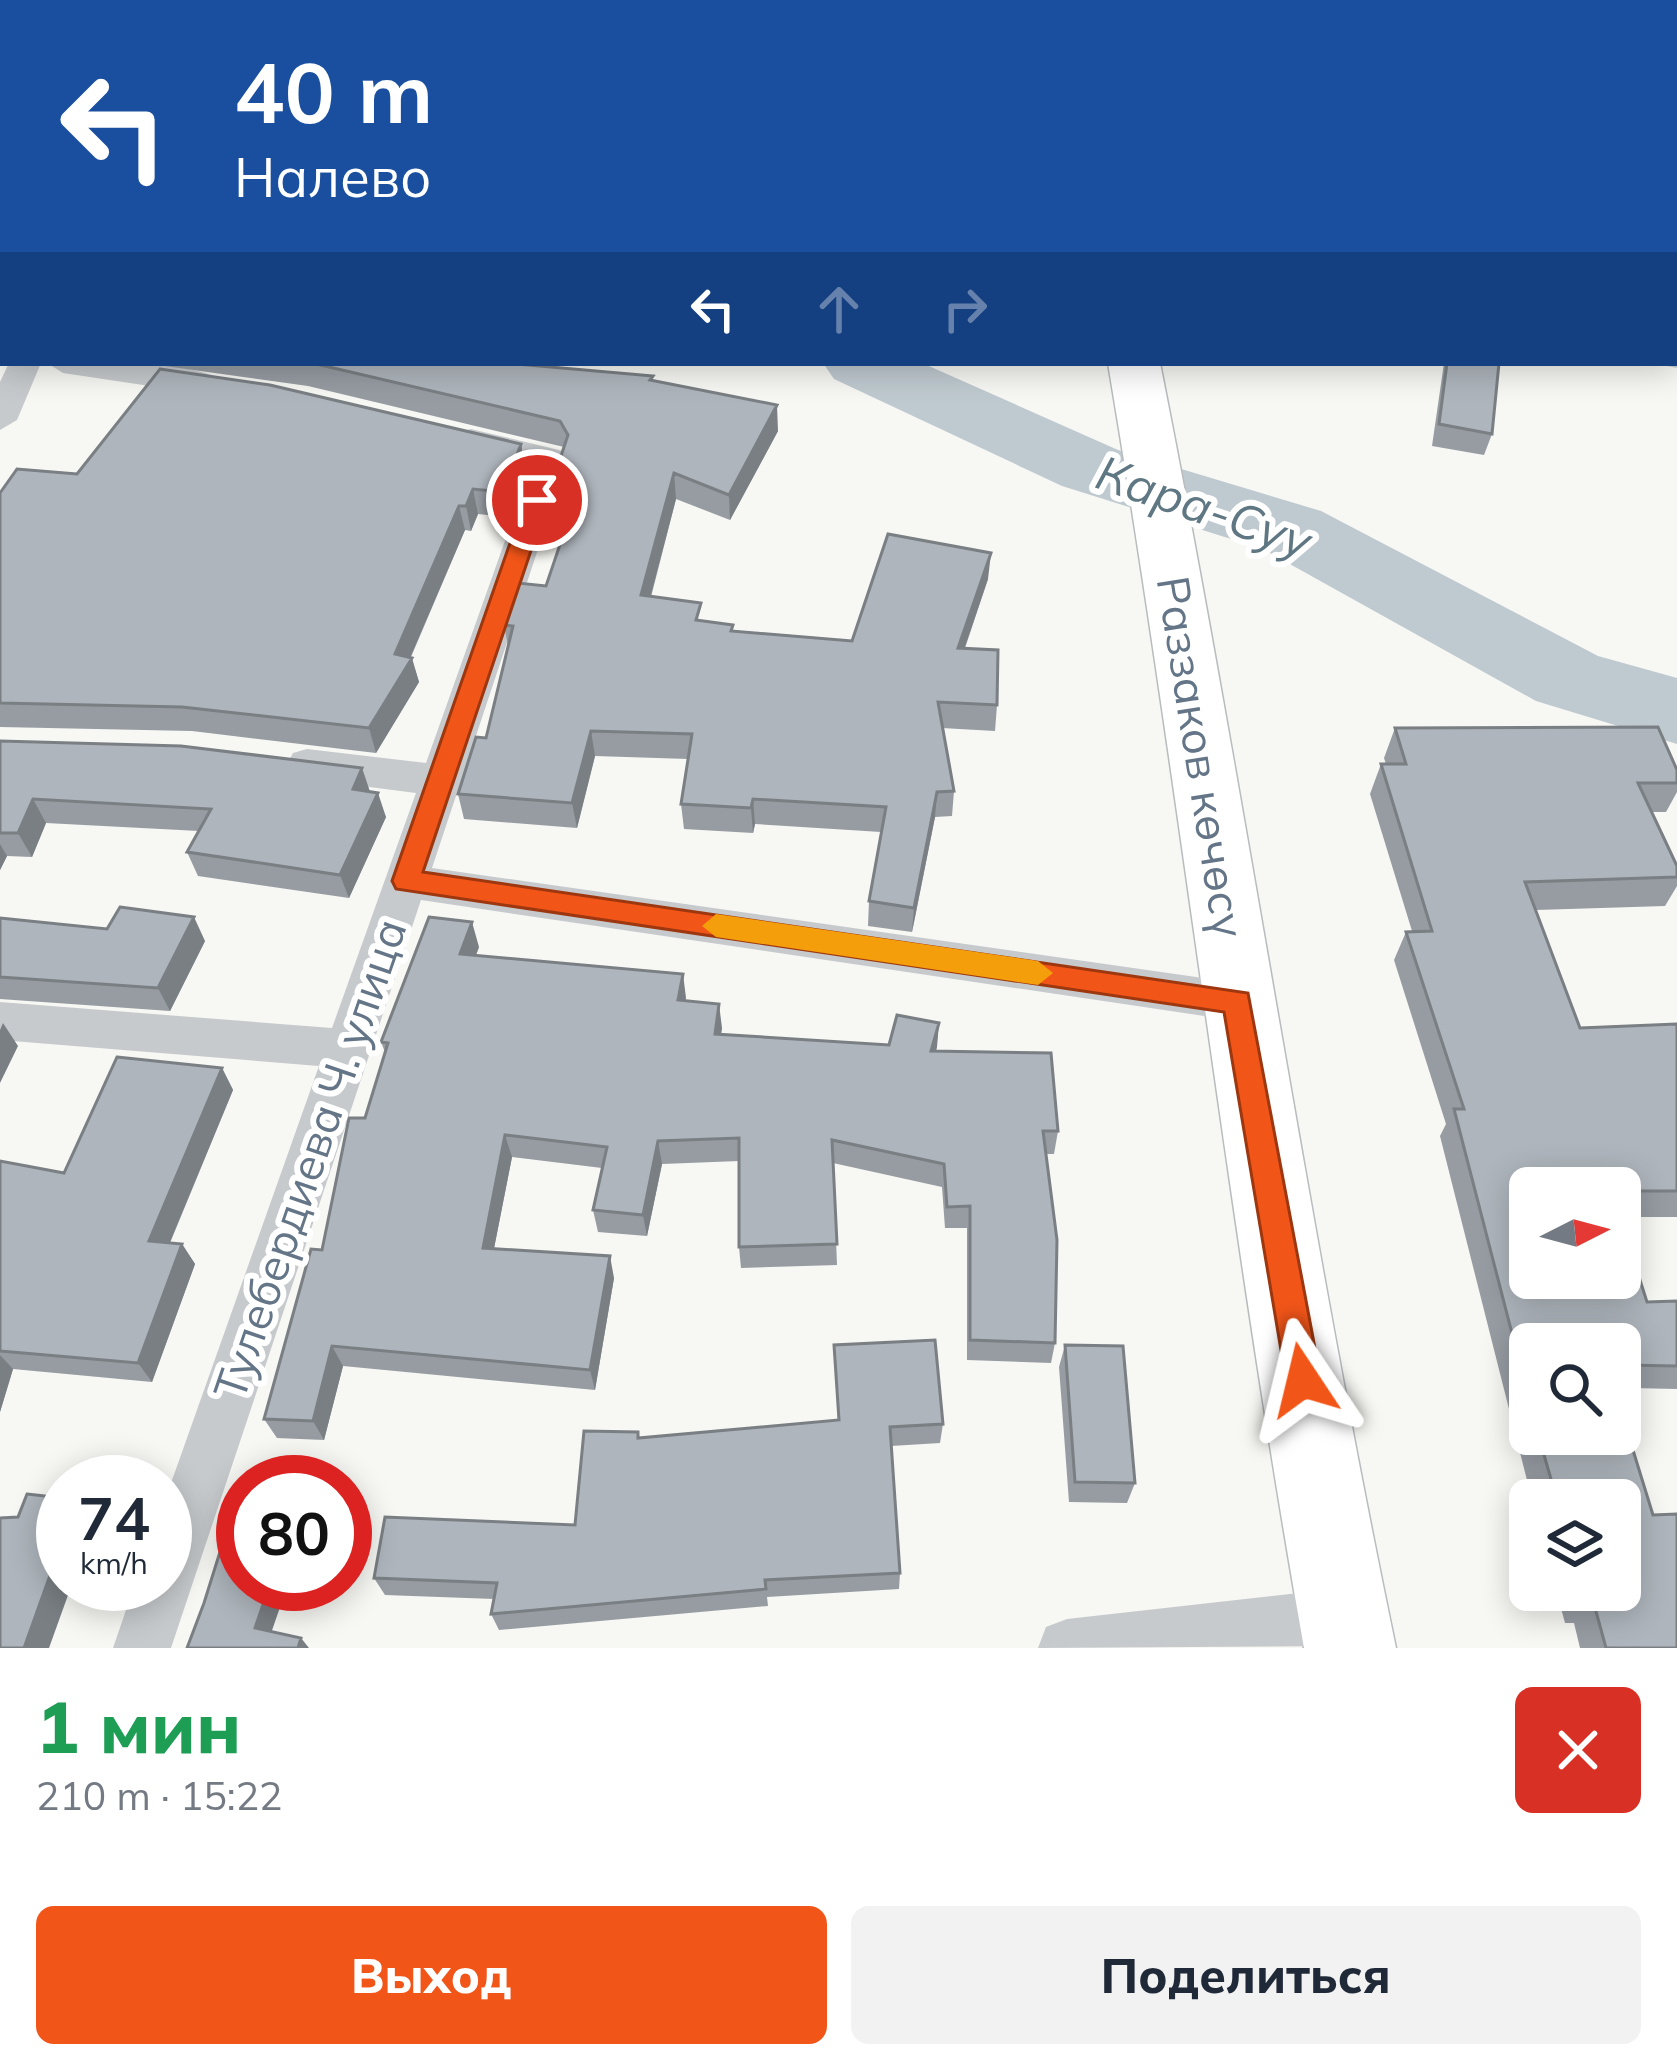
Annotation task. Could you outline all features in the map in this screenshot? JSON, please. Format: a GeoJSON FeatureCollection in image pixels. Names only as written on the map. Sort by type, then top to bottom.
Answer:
{"type":"FeatureCollection","features":[{"type":"Feature","properties":{"kind":"highway","name":"Раззаков көчөсү"},"geometry":{"type":"LineString","coordinates":[[1135,366],[1164,518],[1238,1002],[1347,1632]]}},
{"type":"Feature","properties":{"kind":"street"},"geometry":{"type":"LineString","coordinates":[[0,420],[24,366]]}},
{"type":"Feature","properties":{"kind":"street"},"geometry":{"type":"LineString","coordinates":[[83,366],[256,392]]}},
{"type":"Feature","properties":{"kind":"street","name":"Тулебердиева Ч. улица"},"geometry":{"type":"LineString","coordinates":[[192,1504],[551,459],[437,433]]}},
{"type":"Feature","properties":{"kind":"street"},"geometry":{"type":"LineString","coordinates":[[259,759],[437,780]]}},
{"type":"Feature","properties":{"kind":"street"},"geometry":{"type":"LineString","coordinates":[[406,881],[1238,1002]]}},
{"type":"Feature","properties":{"kind":"street"},"geometry":{"type":"LineString","coordinates":[[0,1021],[348,1049]]}},
{"type":"Feature","properties":{"kind":"street","name":"Тулебердиева Ч. улица"},"geometry":{"type":"LineString","coordinates":[[142,1648],[155,1611]]}},
{"type":"Feature","properties":{"kind":"street"},"geometry":{"type":"LineString","coordinates":[[1067,1648],[1347,1632]]}},
{"type":"Feature","properties":{"kind":"building"},"geometry":{"type":"Polygon","coordinates":[[[325,366],[539,366],[653,376],[650,380],[777,405],[729,495],[674,473],[641,595],[701,603],[696,620],[733,625],[731,631],[852,641],[888,534],[991,553],[958,648],[998,650],[997,705],[938,702],[954,791],[937,792],[914,908],[869,901],[886,807],[753,799],[751,808],[681,804],[692,734],[591,731],[572,803],[458,794],[476,737],[486,738],[513,626],[504,625],[518,583],[546,586],[576,497],[548,495],[568,435],[560,421],[325,366]]]}},
{"type":"Feature","properties":{"kind":"building"},"geometry":{"type":"Polygon","coordinates":[[[1447,366],[1499,366],[1492,434],[1439,424],[1447,366]]]}},
{"type":"Feature","properties":{"kind":"building"},"geometry":{"type":"Polygon","coordinates":[[[160,369],[270,385],[521,444],[503,492],[473,489],[466,506],[459,506],[395,654],[412,658],[369,728],[182,707],[0,703],[0,493],[17,469],[77,474],[160,369]]]}},
{"type":"Feature","properties":{"kind":"building"},"geometry":{"type":"Polygon","coordinates":[[[1658,727],[1677,770],[1677,783],[1638,783],[1677,866],[1677,877],[1525,882],[1580,1028],[1677,1024],[1677,1191],[1641,1191],[1641,1167],[1509,1167],[1509,1299],[1641,1299],[1641,1283],[1647,1302],[1677,1301],[1677,1366],[1641,1365],[1641,1323],[1509,1323],[1454,1109],[1464,1109],[1406,932],[1432,931],[1381,764],[1406,764],[1395,728],[1658,727]]]}},
{"type":"Feature","properties":{"kind":"building"},"geometry":{"type":"Polygon","coordinates":[[[0,741],[181,746],[362,768],[353,789],[378,793],[340,875],[187,852],[211,809],[33,799],[18,833],[0,833],[0,741]]]}},
{"type":"Feature","properties":{"kind":"building"},"geometry":{"type":"Polygon","coordinates":[[[120,907],[194,917],[158,988],[0,977],[0,918],[107,929],[120,907]]]}},
{"type":"Feature","properties":{"kind":"building"},"geometry":{"type":"Polygon","coordinates":[[[429,917],[472,922],[460,954],[683,974],[678,1000],[719,1004],[715,1034],[889,1045],[897,1015],[939,1023],[931,1051],[1051,1053],[1058,1131],[1043,1131],[1057,1240],[1055,1343],[970,1340],[970,1206],[947,1207],[944,1164],[832,1140],[837,1244],[739,1247],[739,1138],[658,1141],[643,1215],[593,1210],[607,1147],[505,1135],[483,1248],[610,1256],[590,1370],[332,1346],[313,1421],[264,1419],[311,1249],[322,1250],[349,1118],[365,1118],[388,1043],[381,1042],[429,917]]]}},
{"type":"Feature","properties":{"kind":"building"},"geometry":{"type":"Polygon","coordinates":[[[117,1057],[222,1068],[149,1241],[182,1244],[138,1363],[0,1351],[0,1161],[64,1173],[117,1057]]]}},
{"type":"Feature","properties":{"kind":"building"},"geometry":{"type":"Polygon","coordinates":[[[935,1340],[943,1424],[890,1427],[900,1573],[765,1580],[766,1589],[491,1614],[497,1583],[374,1578],[385,1517],[575,1525],[584,1431],[638,1432],[638,1438],[839,1420],[834,1345],[935,1340]]]}},
{"type":"Feature","properties":{"kind":"building"},"geometry":{"type":"Polygon","coordinates":[[[1065,1345],[1123,1346],[1135,1483],[1075,1482],[1065,1345]]]}},
{"type":"Feature","properties":{"kind":"building"},"geometry":{"type":"Polygon","coordinates":[[[1544,1455],[1634,1455],[1653,1515],[1677,1514],[1677,1648],[1606,1648],[1596,1611],[1641,1611],[1641,1479],[1551,1479],[1544,1455]]]}},
{"type":"Feature","properties":{"kind":"building"},"geometry":{"type":"Polygon","coordinates":[[[27,1494],[36,1495],[37,1611],[24,1648],[0,1648],[0,1518],[18,1517],[27,1494]]]}},
{"type":"Feature","properties":{"kind":"building"},"geometry":{"type":"Polygon","coordinates":[[[216,1565],[216,1611],[261,1611],[255,1628],[301,1638],[298,1648],[187,1648],[216,1565]]]}},
{"type":"Feature","properties":{"kind":"waterway","name":"Кара-Суу"},"geometry":{"type":"LineString","coordinates":[[867,366],[1090,468],[1292,530],[1568,679],[1677,711]]}},
{"type":"Feature","properties":{"kind":"slow traffic"},"geometry":{"type":"LineString","coordinates":[[716,926],[1038,973]]}},
{"type":"Feature","properties":{"kind":"route"},"geometry":{"type":"LineString","coordinates":[[537,500],[406,881],[1238,1002],[1303,1380]]}}]}
